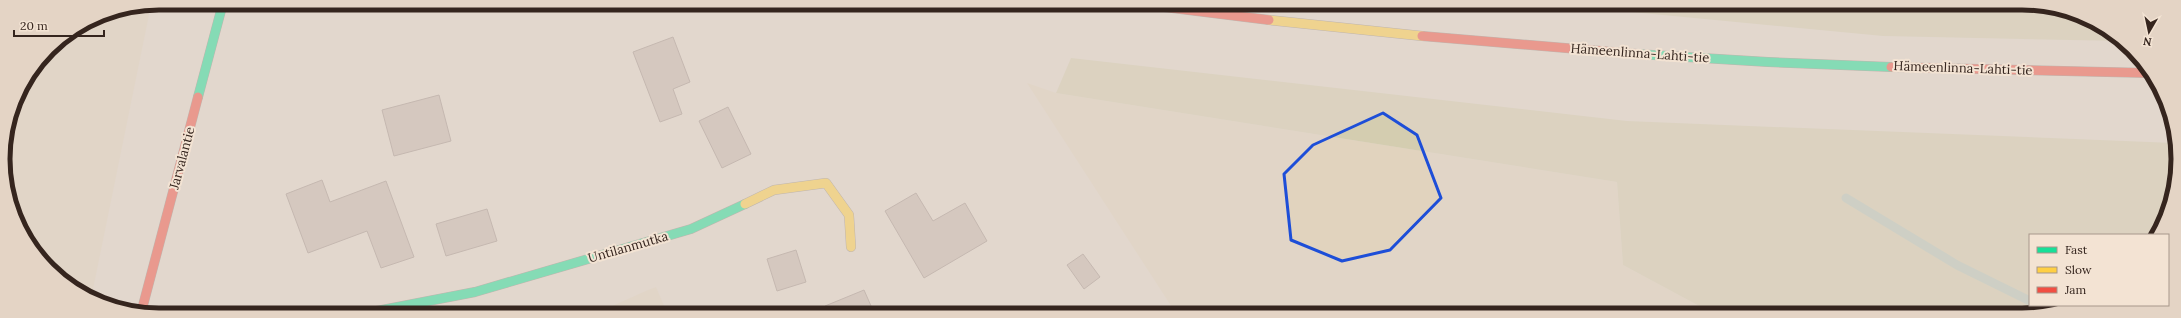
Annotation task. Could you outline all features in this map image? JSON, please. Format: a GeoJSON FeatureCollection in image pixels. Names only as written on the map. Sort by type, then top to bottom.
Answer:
{"type":"FeatureCollection","features":[{"type":"Feature","properties":{"kind":"main road","name":"Jarvalantie"},"geometry":{"type":"LineString","coordinates":[[143,307],[221,10]]}},
{"type":"Feature","properties":{"kind":"main road","name":"Hämeenlinna-Lahti-tie"},"geometry":{"type":"LineString","coordinates":[[1194,10],[1467,41],[1716,59],[1941,68],[2144,73]]}},
{"type":"Feature","properties":{"kind":"main road","name":"Untilanmutka"},"geometry":{"type":"LineString","coordinates":[[392,308],[475,292],[691,229],[774,190],[826,183],[849,215],[851,247]]}},
{"type":"Feature","properties":{"kind":"highlighted area"},"geometry":{"type":"Polygon","coordinates":[[[1383,113],[1417,135],[1441,198],[1390,250],[1342,261],[1291,240],[1284,174],[1313,145],[1383,113]]]}},
{"type":"Feature","properties":{"kind":"shaded area"},"geometry":{"type":"Polygon","coordinates":[[[150,10],[92,293],[68,277],[47,257],[35,242],[25,225],[15,198],[10,169],[10,149],[15,120],[25,93],[35,76],[47,61],[68,41],[84,30],[102,21],[120,15],[150,10]]]}},
{"type":"Feature","properties":{"kind":"shaded area"},"geometry":{"type":"Polygon","coordinates":[[[1611,10],[2032,10],[2061,15],[2079,21],[2113,41],[1883,36],[1611,10]]]}},
{"type":"Feature","properties":{"kind":"shaded area"},"geometry":{"type":"Polygon","coordinates":[[[1071,58],[1627,121],[2170,143],[2171,169],[2166,198],[2160,216],[2151,234],[2029,234],[2029,306],[2046,306],[2032,308],[1703,308],[1623,265],[1617,182],[1056,93],[1071,58]]]}},
{"type":"Feature","properties":{"kind":"shaded area"},"geometry":{"type":"Polygon","coordinates":[[[1027,83],[1056,93],[1617,182],[1623,265],[1703,308],[1172,308],[1027,83]]]}},
{"type":"Feature","properties":{"kind":"shaded area"},"geometry":{"type":"Polygon","coordinates":[[[656,287],[665,308],[608,308],[656,287]]]}},
{"type":"Feature","properties":{"kind":"building"},"geometry":{"type":"Polygon","coordinates":[[[673,37],[690,82],[673,89],[682,114],[660,122],[633,52],[673,37]]]}},
{"type":"Feature","properties":{"kind":"building"},"geometry":{"type":"Polygon","coordinates":[[[439,95],[451,141],[394,156],[382,110],[439,95]]]}},
{"type":"Feature","properties":{"kind":"building"},"geometry":{"type":"Polygon","coordinates":[[[728,107],[751,154],[722,168],[699,121],[728,107]]]}},
{"type":"Feature","properties":{"kind":"building"},"geometry":{"type":"Polygon","coordinates":[[[322,180],[330,202],[386,181],[414,257],[381,268],[367,231],[308,253],[286,194],[322,180]]]}},
{"type":"Feature","properties":{"kind":"building"},"geometry":{"type":"Polygon","coordinates":[[[916,193],[933,221],[965,203],[987,241],[924,278],[885,211],[916,193]]]}},
{"type":"Feature","properties":{"kind":"building"},"geometry":{"type":"Polygon","coordinates":[[[487,209],[497,241],[446,256],[436,224],[487,209]]]}},
{"type":"Feature","properties":{"kind":"building"},"geometry":{"type":"Polygon","coordinates":[[[796,250],[806,282],[777,291],[767,259],[796,250]]]}},
{"type":"Feature","properties":{"kind":"building"},"geometry":{"type":"Polygon","coordinates":[[[1083,254],[1100,277],[1084,289],[1067,265],[1083,254]]]}},
{"type":"Feature","properties":{"kind":"building"},"geometry":{"type":"Polygon","coordinates":[[[864,290],[872,308],[826,308],[825,306],[864,290]]]}},
{"type":"Feature","properties":{"kind":"waterway"},"geometry":{"type":"LineString","coordinates":[[1846,198],[1957,265],[2029,301]]}},
{"type":"Feature","properties":{"kind":"traffic: fast"},"geometry":{"type":"LineString","coordinates":[[198,97],[221,10]]}},
{"type":"Feature","properties":{"kind":"traffic: fast"},"geometry":{"type":"LineString","coordinates":[[1637,54],[1768,62],[1891,67]]}},
{"type":"Feature","properties":{"kind":"traffic: fast"},"geometry":{"type":"LineString","coordinates":[[392,308],[475,292],[691,229],[745,204]]}},
{"type":"Feature","properties":{"kind":"traffic: slow"},"geometry":{"type":"LineString","coordinates":[[1269,20],[1422,36]]}},
{"type":"Feature","properties":{"kind":"traffic: slow"},"geometry":{"type":"LineString","coordinates":[[745,204],[774,190],[826,183],[849,215],[851,247]]}},
{"type":"Feature","properties":{"kind":"traffic: jam"},"geometry":{"type":"LineString","coordinates":[[1188,10],[1269,20]]}},
{"type":"Feature","properties":{"kind":"traffic: jam"},"geometry":{"type":"LineString","coordinates":[[1422,36],[1637,54]]}},
{"type":"Feature","properties":{"kind":"traffic: jam"},"geometry":{"type":"LineString","coordinates":[[1891,67],[2144,73]]}},
{"type":"Feature","properties":{"kind":"traffic: jam"},"geometry":{"type":"LineString","coordinates":[[143,307],[198,97]]}}]}
